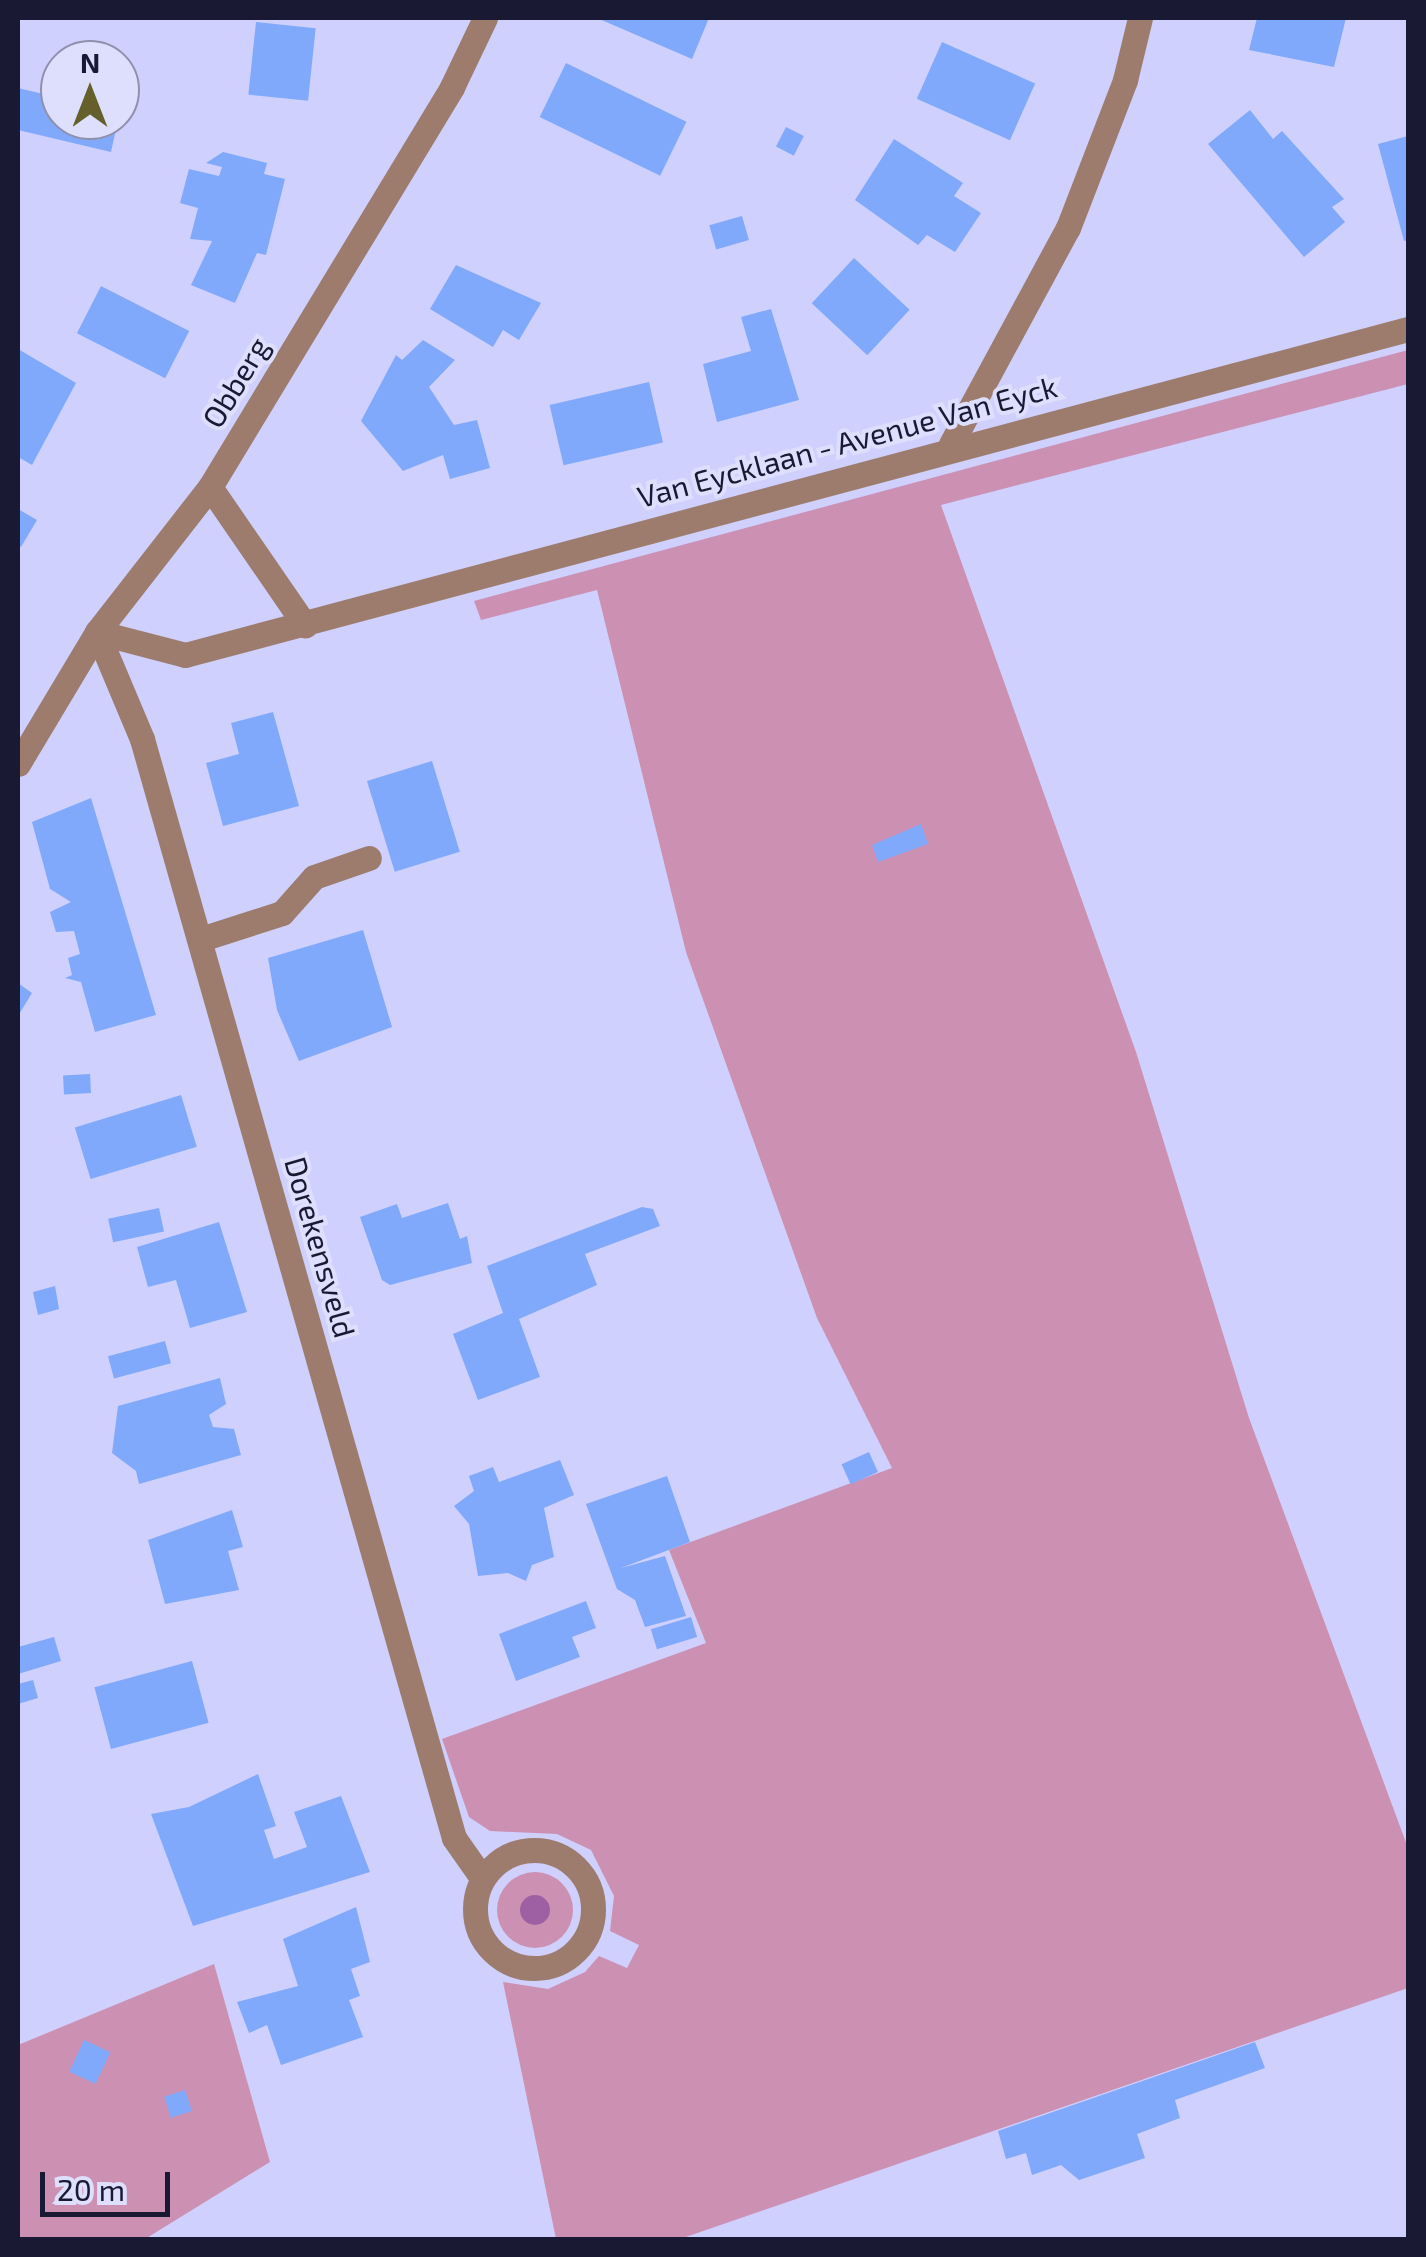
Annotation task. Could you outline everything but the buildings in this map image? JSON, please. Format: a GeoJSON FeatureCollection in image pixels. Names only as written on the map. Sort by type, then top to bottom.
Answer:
{"type":"FeatureCollection","features":[{"type":"Feature","properties":{"kind":"street","name":"Obberg"},"geometry":{"type":"LineString","coordinates":[[18,764],[97,632],[210,488],[452,88],[485,18]]}},
{"type":"Feature","properties":{"kind":"street"},"geometry":{"type":"LineString","coordinates":[[951,444],[1068,228],[1125,80],[1140,18]]}},
{"type":"Feature","properties":{"kind":"street","name":"Van Eycklaan - Avenue Van Eyck"},"geometry":{"type":"LineString","coordinates":[[97,632],[185,655],[951,444],[1408,328]]}},
{"type":"Feature","properties":{"kind":"street"},"geometry":{"type":"LineString","coordinates":[[210,488],[305,625]]}},
{"type":"Feature","properties":{"kind":"street","name":"Dorekensveld"},"geometry":{"type":"LineString","coordinates":[[97,632],[142,738],[454,1838],[482,1878]]}},
{"type":"Feature","properties":{"kind":"street"},"geometry":{"type":"LineString","coordinates":[[200,939],[282,913],[314,876],[369,858]]}},
{"type":"Feature","properties":{"kind":"street"},"geometry":{"type":"LineString","coordinates":[[523,1850],[570,1861],[590,1888],[586,1937],[547,1967],[499,1958],[476,1925],[482,1878],[523,1850]]}},
{"type":"Feature","properties":{"kind":"shaded area"},"geometry":{"type":"Polygon","coordinates":[[[1408,350],[1408,384],[941,505],[1136,1052],[1249,1418],[1408,1848],[1408,1988],[680,2239],[556,2239],[503,1982],[548,1989],[585,1972],[599,1956],[627,1968],[639,1945],[610,1931],[614,1896],[591,1850],[557,1834],[490,1831],[469,1817],[442,1739],[706,1643],[669,1550],[892,1468],[817,1318],[686,952],[597,590],[481,620],[474,601],[1408,350]]]}},
{"type":"Feature","properties":{"kind":"shaded area"},"geometry":{"type":"Polygon","coordinates":[[[535,1872],[562,1883],[573,1910],[562,1937],[535,1948],[508,1937],[497,1910],[508,1883],[535,1872]]]}},
{"type":"Feature","properties":{"kind":"shaded area"},"geometry":{"type":"Polygon","coordinates":[[[214,1964],[270,2162],[145,2239],[18,2240],[18,2045],[214,1964]]]}}]}
